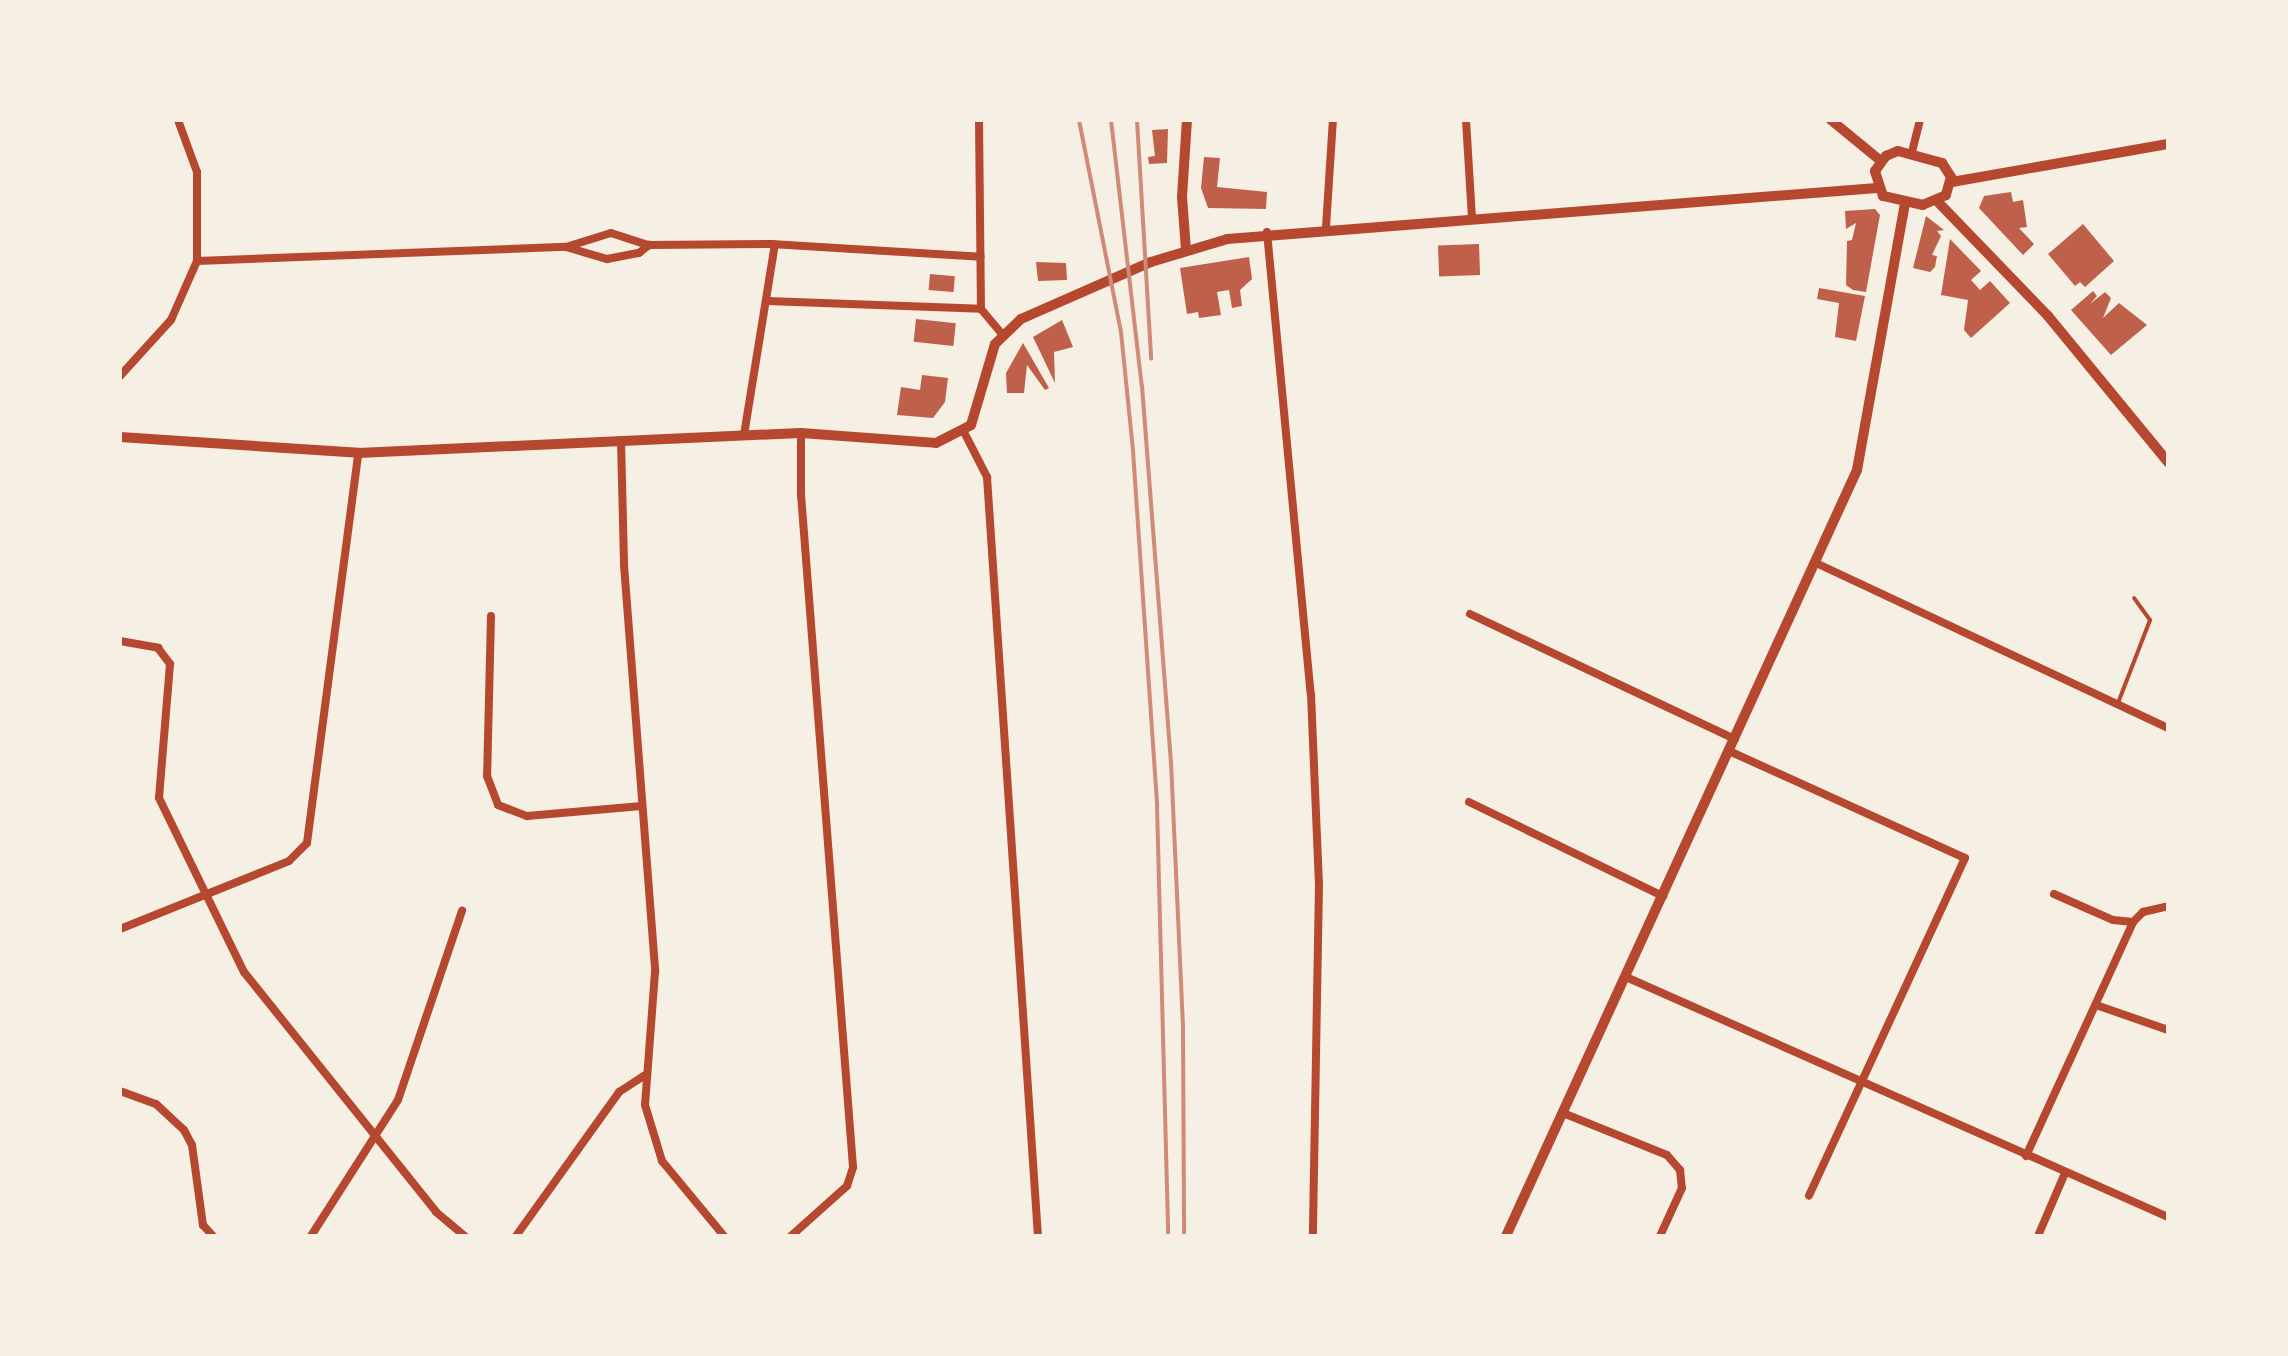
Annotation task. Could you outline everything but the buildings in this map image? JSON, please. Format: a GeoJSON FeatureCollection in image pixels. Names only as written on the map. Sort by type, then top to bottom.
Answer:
{"type":"FeatureCollection","features":[{"type":"Feature","properties":{"kind":"street"},"geometry":{"type":"LineString","coordinates":[[120,376],[171,320],[197,261],[197,172],[178,120]]}},
{"type":"Feature","properties":{"kind":"street"},"geometry":{"type":"LineString","coordinates":[[979,120],[981,309],[1002,334]]}},
{"type":"Feature","properties":{"kind":"street"},"geometry":{"type":"LineString","coordinates":[[1186,250],[1182,197],[1187,120]]}},
{"type":"Feature","properties":{"kind":"street"},"geometry":{"type":"LineString","coordinates":[[1326,227],[1333,120]]}},
{"type":"Feature","properties":{"kind":"street"},"geometry":{"type":"LineString","coordinates":[[1466,120],[1472,217]]}},
{"type":"Feature","properties":{"kind":"street"},"geometry":{"type":"LineString","coordinates":[[1831,120],[1881,161]]}},
{"type":"Feature","properties":{"kind":"street"},"geometry":{"type":"LineString","coordinates":[[1912,152],[1920,120]]}},
{"type":"Feature","properties":{"kind":"street"},"geometry":{"type":"LineString","coordinates":[[1938,202],[1952,182],[2168,144]]}},
{"type":"Feature","properties":{"kind":"street"},"geometry":{"type":"LineString","coordinates":[[1952,182],[1942,163],[1912,152],[1898,151],[1881,161],[1875,171],[1877,188],[1889,199],[1905,203],[1938,202],[2048,316],[2168,462]]}},
{"type":"Feature","properties":{"kind":"street"},"geometry":{"type":"LineString","coordinates":[[120,437],[358,453],[801,433],[936,443],[964,432],[981,403],[988,361],[1002,334],[1039,309],[1186,250],[1267,232],[1877,188]]}},
{"type":"Feature","properties":{"kind":"street"},"geometry":{"type":"LineString","coordinates":[[1509,1235],[1857,470],[1905,203]]}},
{"type":"Feature","properties":{"kind":"street"},"geometry":{"type":"LineString","coordinates":[[1267,232],[1311,694],[1319,884],[1313,1236]]}},
{"type":"Feature","properties":{"kind":"street"},"geometry":{"type":"LineString","coordinates":[[197,261],[566,247],[611,233],[649,245],[775,244],[981,257]]}},
{"type":"Feature","properties":{"kind":"street"},"geometry":{"type":"LineString","coordinates":[[744,435],[775,244]]}},
{"type":"Feature","properties":{"kind":"street"},"geometry":{"type":"LineString","coordinates":[[566,247],[607,259],[639,253],[649,245]]}},
{"type":"Feature","properties":{"kind":"street"},"geometry":{"type":"LineString","coordinates":[[767,301],[981,309]]}},
{"type":"Feature","properties":{"kind":"street"},"geometry":{"type":"LineString","coordinates":[[964,432],[987,477],[1038,1236]]}},
{"type":"Feature","properties":{"kind":"street"},"geometry":{"type":"LineString","coordinates":[[791,1236],[847,1186],[853,1167],[801,495],[801,433]]}},
{"type":"Feature","properties":{"kind":"street"},"geometry":{"type":"LineString","coordinates":[[621,440],[624,565],[656,1003],[645,1075],[649,1126],[662,1161],[724,1236]]}},
{"type":"Feature","properties":{"kind":"street"},"geometry":{"type":"LineString","coordinates":[[120,929],[289,861],[311,834],[358,453]]}},
{"type":"Feature","properties":{"kind":"street"},"geometry":{"type":"LineString","coordinates":[[1816,563],[2168,728]]}},
{"type":"Feature","properties":{"kind":"street"},"geometry":{"type":"LineString","coordinates":[[1470,614],[1735,739]]}},
{"type":"Feature","properties":{"kind":"street"},"geometry":{"type":"LineString","coordinates":[[491,616],[487,776],[498,805],[527,816],[642,806]]}},
{"type":"Feature","properties":{"kind":"street"},"geometry":{"type":"LineString","coordinates":[[120,641],[158,648],[170,664],[159,798],[244,972],[436,1212],[465,1236]]}},
{"type":"Feature","properties":{"kind":"street"},"geometry":{"type":"LineString","coordinates":[[1729,751],[1965,858],[1809,1196]]}},
{"type":"Feature","properties":{"kind":"street"},"geometry":{"type":"LineString","coordinates":[[1469,802],[1663,896]]}},
{"type":"Feature","properties":{"kind":"street"},"geometry":{"type":"LineString","coordinates":[[2054,894],[2113,920],[2133,922]]}},
{"type":"Feature","properties":{"kind":"street"},"geometry":{"type":"LineString","coordinates":[[2026,1156],[2133,922],[2143,912],[2168,906]]}},
{"type":"Feature","properties":{"kind":"street"},"geometry":{"type":"LineString","coordinates":[[311,1236],[398,1100],[462,911]]}},
{"type":"Feature","properties":{"kind":"street"},"geometry":{"type":"LineString","coordinates":[[1626,977],[1861,1085],[2168,1217]]}},
{"type":"Feature","properties":{"kind":"street"},"geometry":{"type":"LineString","coordinates":[[2096,1005],[2168,1030]]}},
{"type":"Feature","properties":{"kind":"street"},"geometry":{"type":"LineString","coordinates":[[516,1236],[619,1092],[645,1075]]}},
{"type":"Feature","properties":{"kind":"street"},"geometry":{"type":"LineString","coordinates":[[120,1091],[156,1104],[184,1130],[192,1145],[203,1225],[213,1236]]}},
{"type":"Feature","properties":{"kind":"street"},"geometry":{"type":"LineString","coordinates":[[1563,1113],[1667,1155],[1680,1170],[1682,1188],[1661,1234],[1672,1236]]}},
{"type":"Feature","properties":{"kind":"street"},"geometry":{"type":"LineString","coordinates":[[2038,1236],[2065,1173]]}},
{"type":"Feature","properties":{"kind":"lane"},"geometry":{"type":"LineString","coordinates":[[2117,705],[2150,620],[2134,598]]}},
{"type":"Feature","properties":{"kind":"railway"},"geometry":{"type":"LineString","coordinates":[[1079,120],[1121,332],[1133,451],[1157,806],[1168,1236]]}},
{"type":"Feature","properties":{"kind":"railway"},"geometry":{"type":"LineString","coordinates":[[1111,120],[1142,386],[1171,762],[1183,1027],[1184,1236]]}},
{"type":"Feature","properties":{"kind":"railway"},"geometry":{"type":"LineString","coordinates":[[1137,120],[1151,359]]}}]}
